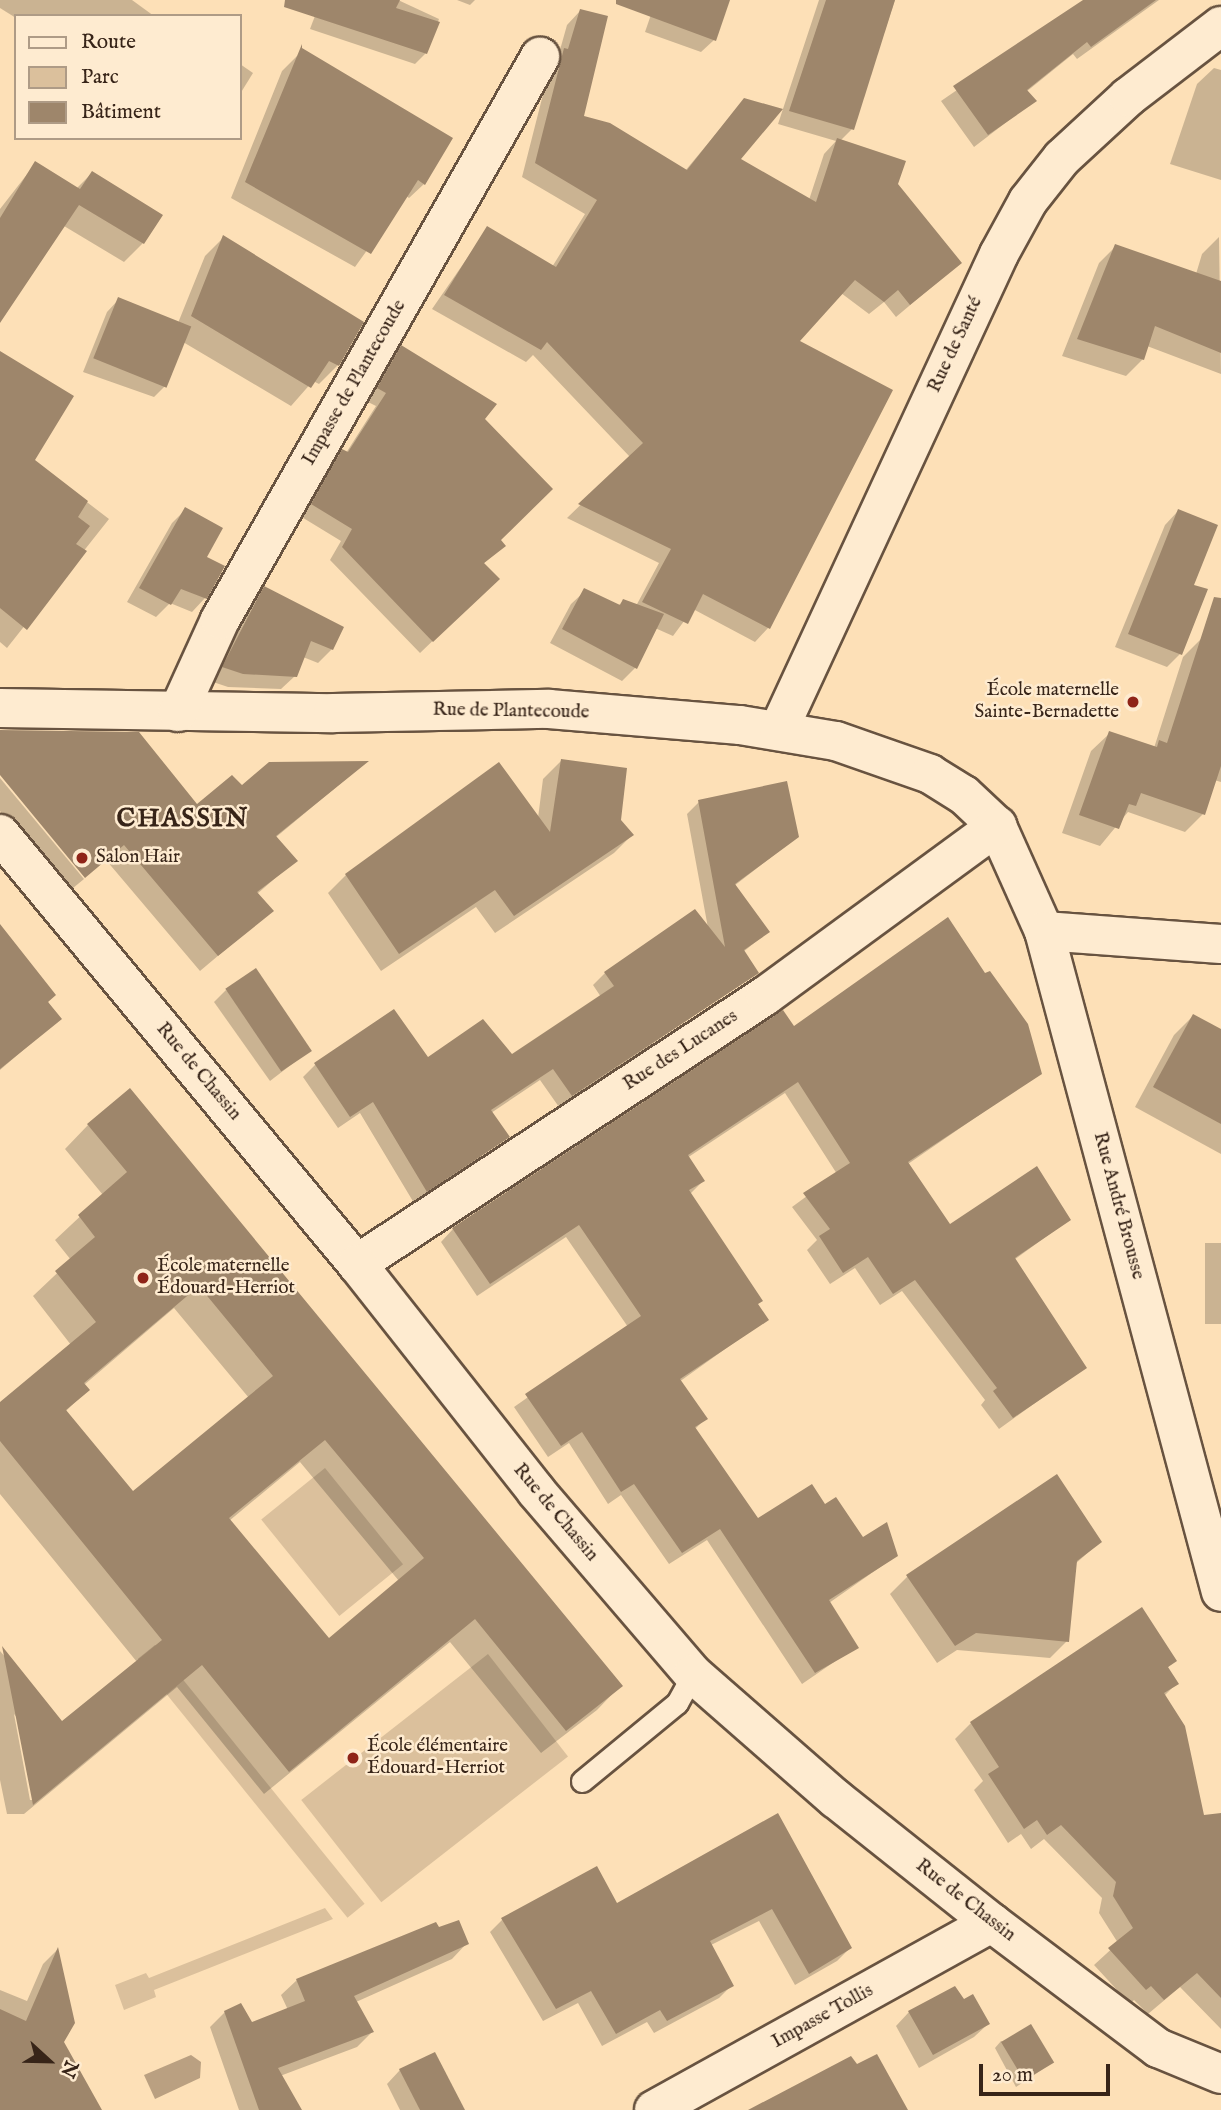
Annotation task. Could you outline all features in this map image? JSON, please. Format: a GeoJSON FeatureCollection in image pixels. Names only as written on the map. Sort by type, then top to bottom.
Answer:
{"type":"FeatureCollection","features":[{"type":"Feature","properties":{"kind":"street","name":"Rue de Santé"},"geometry":{"type":"LineString","coordinates":[[779,729],[999,254],[1028,201],[1062,158],[1128,97],[1221,26]]}},
{"type":"Feature","properties":{"kind":"street","name":"Impasse de Plantecoude"},"geometry":{"type":"LineString","coordinates":[[178,712],[220,620],[540,57]]}},
{"type":"Feature","properties":{"kind":"street","name":"Rue de Plantecoude"},"geometry":{"type":"LineString","coordinates":[[0,708],[178,712],[549,709],[779,729],[836,741],[930,774],[964,795],[997,826]]}},
{"type":"Feature","properties":{"kind":"street","name":"Rue André Brousse"},"geometry":{"type":"LineString","coordinates":[[997,826],[1044,931],[1221,1592]]}},
{"type":"Feature","properties":{"kind":"street","name":"Rue des Lucanes"},"geometry":{"type":"LineString","coordinates":[[358,1264],[765,996],[997,826]]}},
{"type":"Feature","properties":{"kind":"street","name":"Rue de Chassin"},"geometry":{"type":"LineString","coordinates":[[0,834],[358,1264],[536,1491],[693,1674],[836,1798],[992,1923],[1158,2048],[1221,2074]]}},
{"type":"Feature","properties":{"kind":"street"},"geometry":{"type":"LineString","coordinates":[[1044,931],[1221,944]]}},
{"type":"Feature","properties":{"kind":"street","name":"Impasse Tollis"},"geometry":{"type":"LineString","coordinates":[[654,2110],[992,1923]]}},
{"type":"Feature","properties":{"kind":"lane"},"geometry":{"type":"LineString","coordinates":[[582,1781],[677,1703],[693,1674]]}},
{"type":"Feature","properties":{"kind":"green space"},"geometry":{"type":"Polygon","coordinates":[[[325,1468],[403,1564],[339,1616],[261,1520],[325,1468]]]}},
{"type":"Feature","properties":{"kind":"green space"},"geometry":{"type":"Polygon","coordinates":[[[155,1645],[365,1904],[347,1918],[138,1659],[155,1645]]]}},
{"type":"Feature","properties":{"kind":"green space"},"geometry":{"type":"Polygon","coordinates":[[[488,1654],[568,1756],[381,1902],[301,1800],[488,1654]]]}},
{"type":"Feature","properties":{"kind":"green space"},"geometry":{"type":"Polygon","coordinates":[[[325,1908],[333,1919],[154,1990],[156,1997],[124,2010],[115,1985],[146,1973],[149,1978],[325,1908]]]}},
{"type":"Feature","properties":{"kind":"shaded area"},"geometry":{"type":"Polygon","coordinates":[[[191,2055],[201,2062],[200,2078],[155,2099],[144,2075],[191,2055]]]}},
{"type":"Feature","properties":{"kind":"building"},"geometry":{"type":"Polygon","coordinates":[[[285,0],[400,0],[396,8],[440,22],[427,54],[284,7],[285,0]]]}},
{"type":"Feature","properties":{"kind":"building"},"geometry":{"type":"Polygon","coordinates":[[[616,0],[730,0],[716,41],[616,4],[616,0]]]}},
{"type":"Feature","properties":{"kind":"building"},"geometry":{"type":"Polygon","coordinates":[[[826,0],[895,0],[854,130],[789,111],[826,0]]]}},
{"type":"Feature","properties":{"kind":"building"},"geometry":{"type":"Polygon","coordinates":[[[1083,0],[1156,0],[1091,47],[1087,42],[1027,90],[1037,101],[988,135],[953,86],[1083,0]]]}},
{"type":"Feature","properties":{"kind":"building"},"geometry":{"type":"Polygon","coordinates":[[[580,9],[608,16],[584,116],[610,123],[687,170],[744,98],[783,109],[741,159],[816,202],[837,138],[906,161],[898,184],[962,263],[910,305],[898,290],[884,302],[855,280],[800,341],[893,390],[770,629],[703,594],[688,624],[642,602],[671,549],[578,504],[643,443],[547,342],[541,350],[444,295],[487,226],[556,267],[597,200],[535,163],[564,48],[568,49],[580,9]]]}},
{"type":"Feature","properties":{"kind":"building"},"geometry":{"type":"Polygon","coordinates":[[[302,44],[302,48],[453,138],[425,185],[418,180],[371,254],[245,182],[302,44]]]}},
{"type":"Feature","properties":{"kind":"building"},"geometry":{"type":"Polygon","coordinates":[[[35,161],[80,189],[92,171],[163,215],[144,244],[79,205],[0,323],[0,218],[35,161]]]}},
{"type":"Feature","properties":{"kind":"building"},"geometry":{"type":"Polygon","coordinates":[[[223,235],[364,322],[339,366],[329,361],[311,388],[191,316],[223,235]]]}},
{"type":"Feature","properties":{"kind":"building"},"geometry":{"type":"Polygon","coordinates":[[[1115,244],[1221,281],[1221,353],[1155,326],[1144,360],[1077,339],[1115,244]]]}},
{"type":"Feature","properties":{"kind":"building"},"geometry":{"type":"Polygon","coordinates":[[[118,297],[191,327],[167,388],[93,358],[118,297]]]}},
{"type":"Feature","properties":{"kind":"building"},"geometry":{"type":"Polygon","coordinates":[[[401,345],[497,404],[485,419],[553,489],[501,540],[506,546],[484,563],[500,579],[433,642],[342,547],[352,529],[311,504],[342,449],[348,452],[386,393],[377,388],[401,345]]]}},
{"type":"Feature","properties":{"kind":"building"},"geometry":{"type":"Polygon","coordinates":[[[0,351],[74,396],[35,460],[88,501],[78,517],[90,526],[76,544],[87,551],[27,630],[0,608],[0,351]]]}},
{"type":"Feature","properties":{"kind":"building"},"geometry":{"type":"Polygon","coordinates":[[[185,507],[223,528],[207,557],[225,566],[207,599],[181,589],[171,605],[139,588],[185,507]]]}},
{"type":"Feature","properties":{"kind":"building"},"geometry":{"type":"Polygon","coordinates":[[[1178,509],[1218,525],[1194,585],[1208,589],[1182,655],[1128,634],[1178,509]]]}},
{"type":"Feature","properties":{"kind":"building"},"geometry":{"type":"Polygon","coordinates":[[[264,586],[344,627],[333,650],[311,641],[297,677],[243,674],[222,667],[264,586]]]}},
{"type":"Feature","properties":{"kind":"building"},"geometry":{"type":"Polygon","coordinates":[[[584,588],[620,605],[623,599],[664,614],[637,669],[562,629],[584,588]]]}},
{"type":"Feature","properties":{"kind":"building"},"geometry":{"type":"Polygon","coordinates":[[[1214,597],[1221,598],[1221,766],[1205,815],[1141,793],[1136,806],[1129,804],[1119,829],[1079,815],[1109,731],[1157,747],[1159,740],[1167,743],[1214,597]]]}},
{"type":"Feature","properties":{"kind":"building"},"geometry":{"type":"Polygon","coordinates":[[[0,730],[139,732],[197,804],[232,775],[242,785],[269,762],[369,761],[276,836],[298,861],[257,892],[274,911],[218,956],[124,845],[85,878],[0,775],[0,730]]]}},
{"type":"Feature","properties":{"kind":"building"},"geometry":{"type":"Polygon","coordinates":[[[561,759],[627,768],[621,820],[634,835],[514,916],[495,890],[399,954],[345,874],[499,762],[550,832],[561,759]]]}},
{"type":"Feature","properties":{"kind":"building"},"geometry":{"type":"Polygon","coordinates":[[[787,781],[799,837],[735,884],[770,932],[744,950],[759,973],[572,1096],[553,1069],[491,1110],[510,1137],[427,1192],[373,1102],[350,1117],[314,1063],[394,1009],[428,1057],[483,1019],[512,1054],[614,986],[604,972],[695,909],[725,947],[698,800],[787,781]]]}},
{"type":"Feature","properties":{"kind":"building"},"geometry":{"type":"Polygon","coordinates":[[[948,917],[985,973],[990,971],[1028,1024],[1042,1074],[908,1162],[950,1224],[1037,1166],[1071,1220],[1015,1258],[1087,1368],[1013,1418],[993,1391],[997,1388],[915,1280],[893,1294],[868,1257],[843,1273],[819,1236],[830,1229],[803,1193],[850,1163],[798,1082],[688,1155],[705,1181],[689,1190],[763,1301],[758,1304],[769,1320],[680,1379],[708,1419],[695,1427],[758,1518],[812,1484],[825,1504],[836,1497],[863,1537],[887,1522],[898,1556],[829,1600],[859,1648],[815,1673],[720,1529],[682,1553],[634,1484],[621,1492],[582,1432],[561,1446],[525,1394],[641,1316],[579,1225],[490,1284],[452,1228],[783,1010],[794,1026],[948,917]]]}},
{"type":"Feature","properties":{"kind":"building"},"geometry":{"type":"Polygon","coordinates":[[[0,924],[56,995],[48,1002],[62,1019],[0,1069],[0,924]]]}},
{"type":"Feature","properties":{"kind":"building"},"geometry":{"type":"Polygon","coordinates":[[[256,968],[312,1051],[281,1072],[225,989],[256,968]]]}},
{"type":"Feature","properties":{"kind":"building"},"geometry":{"type":"Polygon","coordinates":[[[1193,1014],[1221,1029],[1221,1124],[1153,1087],[1193,1014]]]}},
{"type":"Feature","properties":{"kind":"building"},"geometry":{"type":"Polygon","coordinates":[[[130,1088],[623,1686],[566,1731],[475,1619],[289,1772],[202,1665],[33,1805],[2,1646],[62,1721],[162,1640],[0,1441],[0,1402],[96,1322],[55,1271],[95,1237],[78,1215],[127,1172],[87,1124],[130,1088]],[[199,1286],[84,1383],[90,1390],[66,1410],[133,1491],[273,1376],[199,1286]],[[325,1440],[229,1518],[329,1638],[424,1558],[325,1440]]]}},
{"type":"Feature","properties":{"kind":"building"},"geometry":{"type":"Polygon","coordinates":[[[1057,1474],[1102,1542],[1077,1561],[1069,1642],[976,1633],[955,1646],[906,1575],[1057,1474]]]}},
{"type":"Feature","properties":{"kind":"building"},"geometry":{"type":"Polygon","coordinates":[[[1142,1607],[1177,1661],[1168,1667],[1179,1684],[1164,1693],[1185,1726],[1204,1815],[1221,1813],[1221,1998],[1197,1973],[1164,2000],[1151,1986],[1146,1990],[1108,1948],[1133,1928],[1113,1896],[1116,1882],[1061,1825],[1047,1835],[1037,1820],[1024,1829],[988,1774],[999,1767],[970,1722],[1142,1607]]]}},
{"type":"Feature","properties":{"kind":"building"},"geometry":{"type":"Polygon","coordinates":[[[778,1813],[852,1948],[809,1974],[772,1909],[710,1941],[734,1986],[667,2021],[660,2010],[616,2034],[591,1991],[556,2009],[501,1918],[597,1866],[617,1903],[778,1813]]]}},
{"type":"Feature","properties":{"kind":"building"},"geometry":{"type":"Polygon","coordinates":[[[459,1920],[469,1944],[354,1996],[374,2032],[278,2068],[302,2110],[259,2110],[224,2011],[241,2003],[252,2022],[305,2001],[296,1979],[436,1922],[439,1927],[459,1920]]]}},
{"type":"Feature","properties":{"kind":"building"},"geometry":{"type":"Polygon","coordinates":[[[58,1947],[75,2023],[64,2042],[102,2110],[0,2110],[0,2009],[26,2021],[58,1947]]]}},
{"type":"Feature","properties":{"kind":"building"},"geometry":{"type":"Polygon","coordinates":[[[955,1986],[964,1999],[973,1994],[990,2024],[933,2055],[908,2011],[955,1986]]]}},
{"type":"Feature","properties":{"kind":"building"},"geometry":{"type":"Polygon","coordinates":[[[1031,2024],[1054,2063],[1024,2081],[1001,2042],[1031,2024]]]}},
{"type":"Feature","properties":{"kind":"building"},"geometry":{"type":"Polygon","coordinates":[[[435,2052],[465,2110],[420,2110],[399,2069],[435,2052]]]}},
{"type":"Feature","properties":{"kind":"building"},"geometry":{"type":"Polygon","coordinates":[[[877,2054],[908,2110],[748,2110],[851,2056],[857,2064],[877,2054]]]}},
{"type":"Feature","properties":{"kind":"place","name":"École maternelle Sainte-Bernadette"},"geometry":{"type":"Point","coordinates":[1133,702]}},
{"type":"Feature","properties":{"kind":"place","name":"Salon Hair"},"geometry":{"type":"Point","coordinates":[82,858]}},
{"type":"Feature","properties":{"kind":"place","name":"École maternelle Édouard-Herriot"},"geometry":{"type":"Point","coordinates":[143,1278]}},
{"type":"Feature","properties":{"kind":"place","name":"École élémentaire Édouard-Herriot"},"geometry":{"type":"Point","coordinates":[353,1758]}},
{"type":"Feature","properties":{"kind":"district","name":"CHASSIN"},"geometry":{"type":"Point","coordinates":[183,819]}}]}
